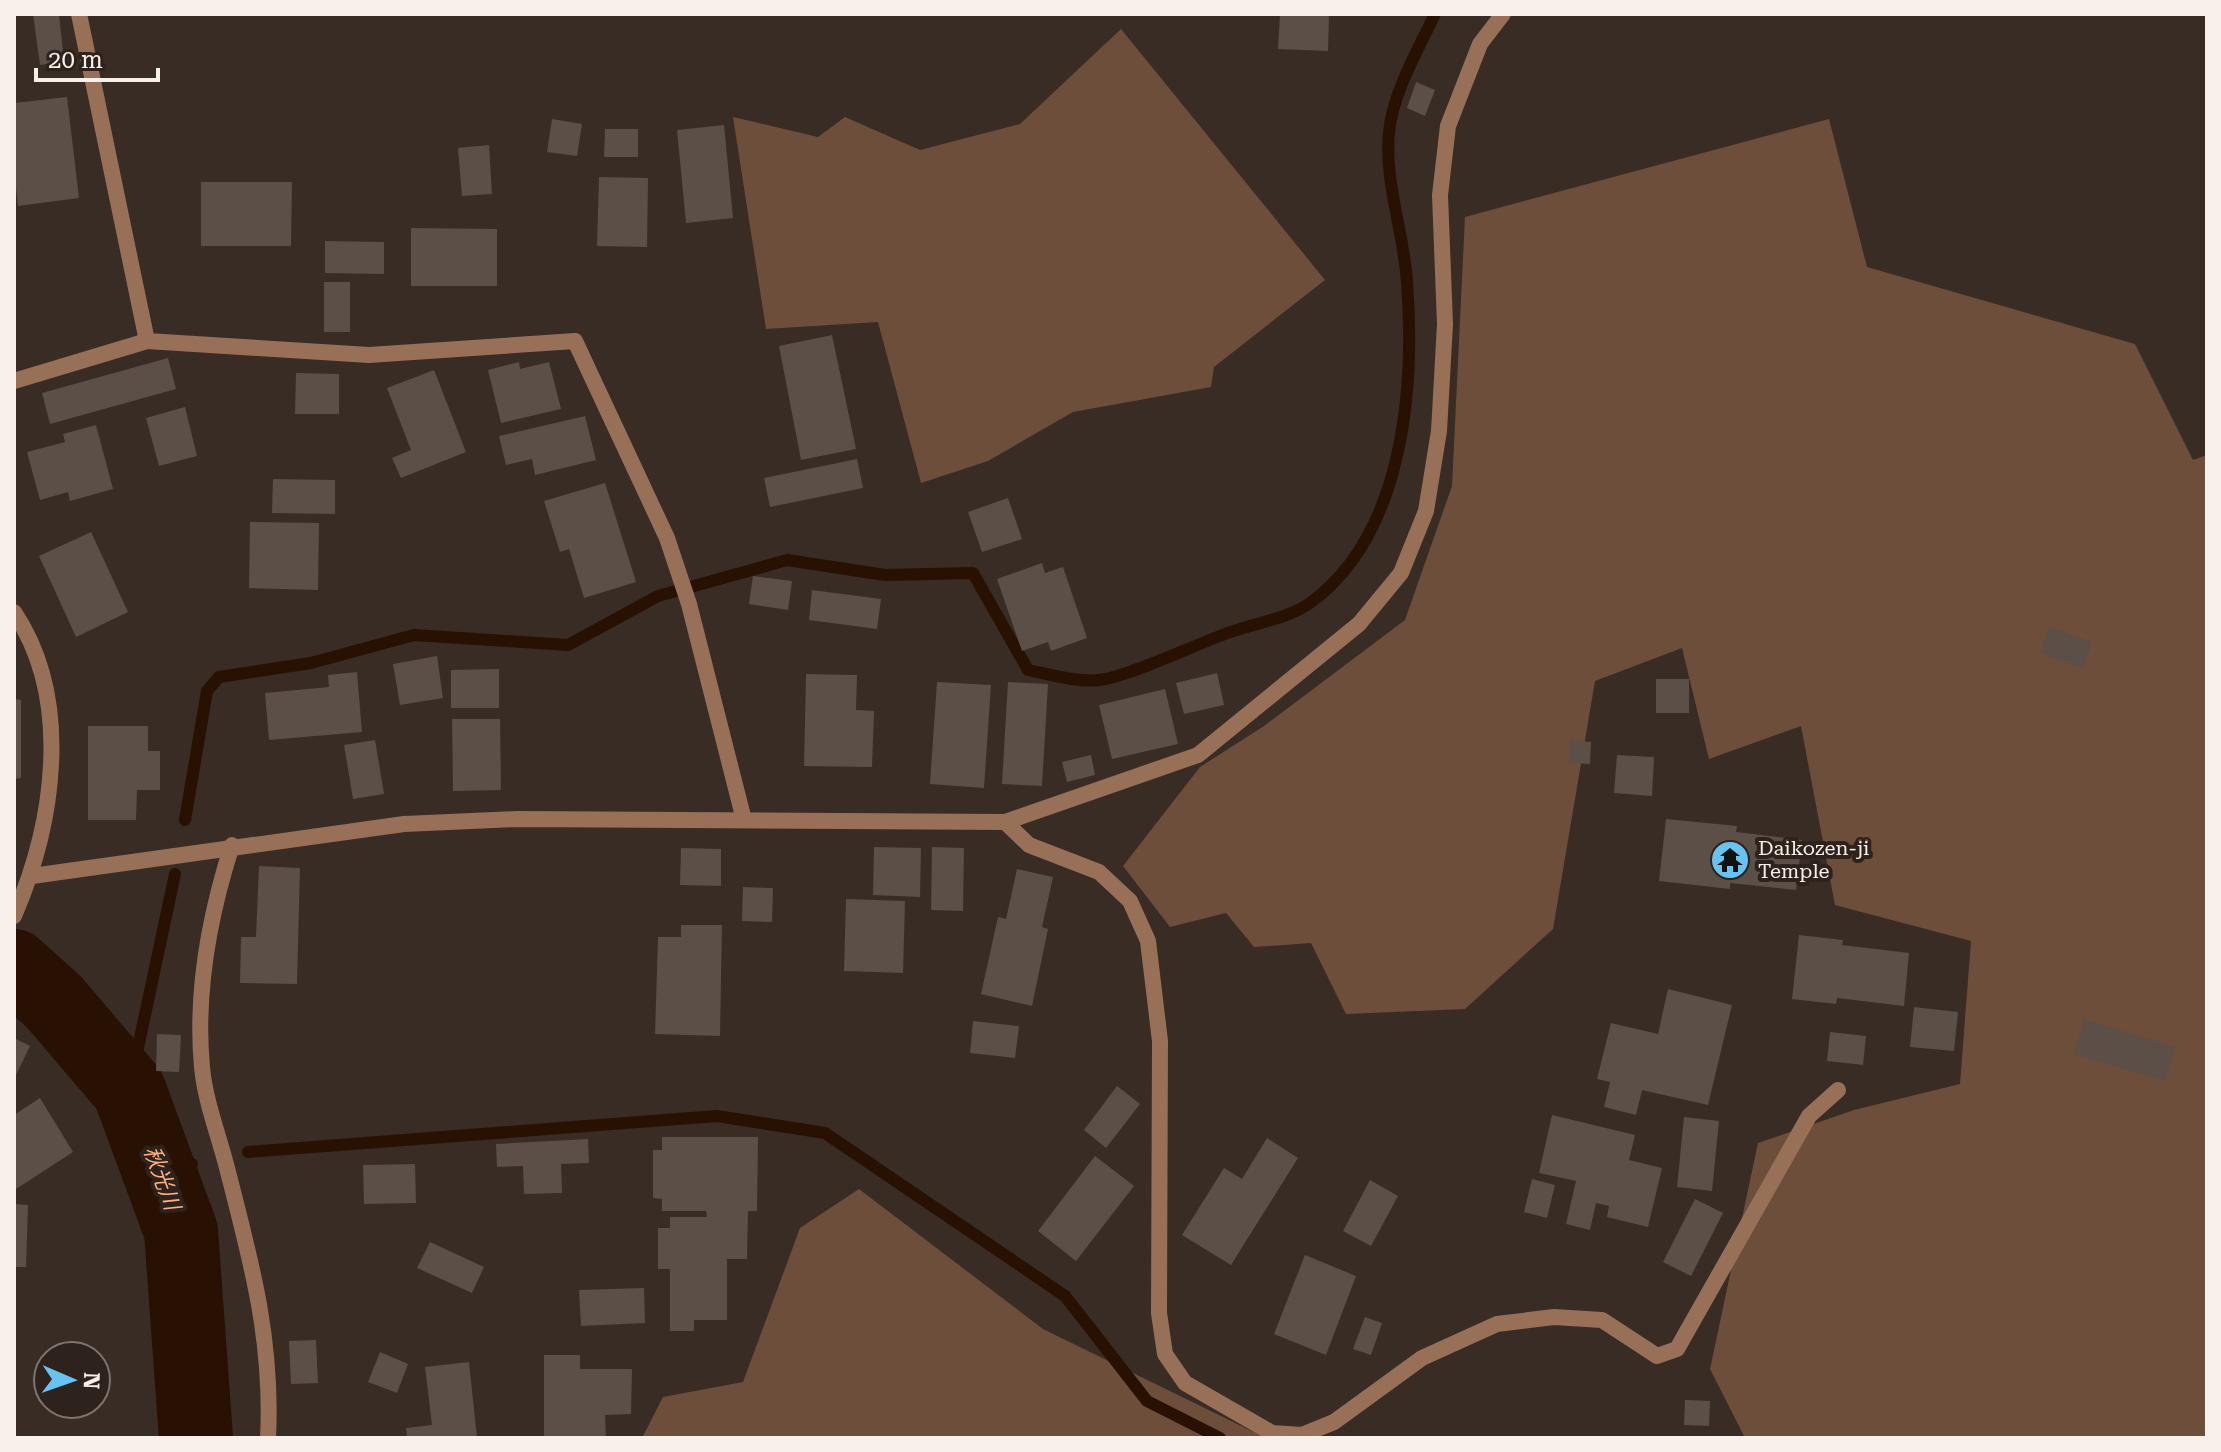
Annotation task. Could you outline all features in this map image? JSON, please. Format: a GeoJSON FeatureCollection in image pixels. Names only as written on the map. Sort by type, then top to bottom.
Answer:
{"type":"FeatureCollection","features":[{"type":"Feature","properties":{"kind":"street"},"geometry":{"type":"LineString","coordinates":[[79,14],[147,341]]}},
{"type":"Feature","properties":{"kind":"street"},"geometry":{"type":"LineString","coordinates":[[32,876],[232,845],[404,824],[517,819],[1005,822],[1198,755],[1359,624],[1401,573],[1426,511],[1439,431],[1445,324],[1440,195],[1448,126],[1480,44],[1503,14]]}},
{"type":"Feature","properties":{"kind":"street"},"geometry":{"type":"LineString","coordinates":[[14,381],[147,341],[369,355],[575,341],[667,538],[689,604],[744,820]]}},
{"type":"Feature","properties":{"kind":"street"},"geometry":{"type":"LineString","coordinates":[[14,612],[31,637],[50,695],[50,761],[42,834],[32,876],[14,916]]}},
{"type":"Feature","properties":{"kind":"street"},"geometry":{"type":"LineString","coordinates":[[1005,822],[1029,845],[1099,872],[1130,901],[1148,941],[1160,1041],[1159,1313],[1165,1354],[1185,1383],[1272,1433],[1302,1435],[1334,1422],[1422,1358],[1497,1324],[1554,1317],[1602,1320],[1657,1356],[1677,1349],[1809,1116],[1838,1090]]}},
{"type":"Feature","properties":{"kind":"street"},"geometry":{"type":"LineString","coordinates":[[232,845],[218,890],[198,1000],[202,1071],[261,1300],[270,1396],[268,1438]]}},
{"type":"Feature","properties":{"kind":"shaded area"},"geometry":{"type":"Polygon","coordinates":[[[1121,29],[1325,280],[1214,367],[1211,387],[1073,412],[988,461],[921,483],[878,322],[766,329],[733,117],[818,137],[845,117],[920,150],[1020,124],[1121,29]]]}},
{"type":"Feature","properties":{"kind":"shaded area"},"geometry":{"type":"Polygon","coordinates":[[[1829,119],[1867,267],[2135,344],[2193,460],[2207,455],[2207,1438],[1745,1438],[1710,1369],[1758,1143],[1854,1110],[1960,1084],[1971,941],[1835,905],[1801,726],[1709,759],[1682,648],[1595,681],[1553,929],[1465,1009],[1346,1014],[1311,943],[1254,947],[1226,913],[1170,927],[1123,866],[1200,767],[1264,726],[1405,620],[1452,486],[1465,217],[1829,119]]]}},
{"type":"Feature","properties":{"kind":"shaded area"},"geometry":{"type":"Polygon","coordinates":[[[859,1189],[1043,1329],[1266,1438],[642,1438],[663,1397],[743,1382],[800,1228],[859,1189]]]}},
{"type":"Feature","properties":{"kind":"building"},"geometry":{"type":"Polygon","coordinates":[[[33,14],[59,14],[64,62],[40,65],[33,14]]]}},
{"type":"Feature","properties":{"kind":"building"},"geometry":{"type":"Polygon","coordinates":[[[1280,14],[1329,14],[1328,51],[1278,49],[1280,14]]]}},
{"type":"Feature","properties":{"kind":"building"},"geometry":{"type":"Polygon","coordinates":[[[1416,82],[1435,90],[1425,116],[1407,108],[1416,82]]]}},
{"type":"Feature","properties":{"kind":"building"},"geometry":{"type":"Polygon","coordinates":[[[67,97],[79,198],[18,206],[14,169],[14,103],[67,97]]]}},
{"type":"Feature","properties":{"kind":"building"},"geometry":{"type":"Polygon","coordinates":[[[552,119],[582,124],[577,156],[547,152],[552,119]]]}},
{"type":"Feature","properties":{"kind":"building"},"geometry":{"type":"Polygon","coordinates":[[[724,125],[733,218],[686,223],[677,130],[724,125]]]}},
{"type":"Feature","properties":{"kind":"building"},"geometry":{"type":"Polygon","coordinates":[[[605,129],[638,129],[638,157],[604,157],[605,129]]]}},
{"type":"Feature","properties":{"kind":"building"},"geometry":{"type":"Polygon","coordinates":[[[489,145],[492,194],[462,196],[458,148],[489,145]]]}},
{"type":"Feature","properties":{"kind":"building"},"geometry":{"type":"Polygon","coordinates":[[[599,177],[648,178],[647,247],[597,246],[599,177]]]}},
{"type":"Feature","properties":{"kind":"building"},"geometry":{"type":"Polygon","coordinates":[[[201,182],[292,182],[291,246],[201,246],[201,182]]]}},
{"type":"Feature","properties":{"kind":"building"},"geometry":{"type":"Polygon","coordinates":[[[411,228],[497,229],[497,286],[411,286],[411,228]]]}},
{"type":"Feature","properties":{"kind":"building"},"geometry":{"type":"Polygon","coordinates":[[[325,241],[384,242],[384,274],[325,273],[325,241]]]}},
{"type":"Feature","properties":{"kind":"building"},"geometry":{"type":"Polygon","coordinates":[[[324,282],[350,282],[350,332],[324,332],[324,282]]]}},
{"type":"Feature","properties":{"kind":"building"},"geometry":{"type":"Polygon","coordinates":[[[832,335],[856,449],[801,460],[779,346],[832,335]]]}},
{"type":"Feature","properties":{"kind":"building"},"geometry":{"type":"Polygon","coordinates":[[[168,358],[176,389],[50,424],[42,393],[168,358]]]}},
{"type":"Feature","properties":{"kind":"building"},"geometry":{"type":"Polygon","coordinates":[[[519,362],[520,369],[549,362],[561,409],[501,423],[488,370],[519,362]]]}},
{"type":"Feature","properties":{"kind":"building"},"geometry":{"type":"Polygon","coordinates":[[[434,370],[466,452],[401,478],[392,458],[411,450],[387,388],[434,370]]]}},
{"type":"Feature","properties":{"kind":"building"},"geometry":{"type":"Polygon","coordinates":[[[296,373],[339,374],[339,414],[295,414],[296,373]]]}},
{"type":"Feature","properties":{"kind":"building"},"geometry":{"type":"Polygon","coordinates":[[[185,407],[197,456],[159,466],[146,418],[185,407]]]}},
{"type":"Feature","properties":{"kind":"building"},"geometry":{"type":"Polygon","coordinates":[[[585,416],[596,460],[535,475],[532,459],[506,465],[499,436],[585,416]]]}},
{"type":"Feature","properties":{"kind":"building"},"geometry":{"type":"Polygon","coordinates":[[[96,425],[113,489],[70,501],[68,492],[40,500],[27,452],[65,442],[63,434],[96,425]]]}},
{"type":"Feature","properties":{"kind":"building"},"geometry":{"type":"Polygon","coordinates":[[[857,459],[863,488],[770,507],[764,478],[857,459]]]}},
{"type":"Feature","properties":{"kind":"building"},"geometry":{"type":"Polygon","coordinates":[[[273,479],[335,480],[335,514],[272,513],[273,479]]]}},
{"type":"Feature","properties":{"kind":"building"},"geometry":{"type":"Polygon","coordinates":[[[605,483],[636,582],[584,598],[569,549],[560,552],[544,501],[605,483]]]}},
{"type":"Feature","properties":{"kind":"building"},"geometry":{"type":"Polygon","coordinates":[[[1008,498],[1022,539],[982,552],[968,512],[1008,498]]]}},
{"type":"Feature","properties":{"kind":"building"},"geometry":{"type":"Polygon","coordinates":[[[250,522],[319,523],[318,590],[249,588],[250,522]]]}},
{"type":"Feature","properties":{"kind":"building"},"geometry":{"type":"Polygon","coordinates":[[[91,532],[128,612],[76,637],[39,556],[91,532]]]}},
{"type":"Feature","properties":{"kind":"building"},"geometry":{"type":"Polygon","coordinates":[[[1042,563],[1045,573],[1063,567],[1087,638],[1051,651],[1048,642],[1022,651],[997,579],[1042,563]]]}},
{"type":"Feature","properties":{"kind":"building"},"geometry":{"type":"Polygon","coordinates":[[[753,576],[792,581],[788,610],[749,604],[753,576]]]}},
{"type":"Feature","properties":{"kind":"building"},"geometry":{"type":"Polygon","coordinates":[[[812,590],[881,599],[877,629],[809,620],[812,590]]]}},
{"type":"Feature","properties":{"kind":"building"},"geometry":{"type":"Polygon","coordinates":[[[2049,627],[2092,642],[2083,668],[2040,653],[2049,627]]]}},
{"type":"Feature","properties":{"kind":"building"},"geometry":{"type":"Polygon","coordinates":[[[437,656],[443,698],[400,705],[393,664],[437,656]]]}},
{"type":"Feature","properties":{"kind":"building"},"geometry":{"type":"Polygon","coordinates":[[[499,669],[499,708],[451,708],[451,670],[499,669]]]}},
{"type":"Feature","properties":{"kind":"building"},"geometry":{"type":"Polygon","coordinates":[[[357,672],[362,732],[269,740],[265,693],[329,687],[328,675],[357,672]]]}},
{"type":"Feature","properties":{"kind":"building"},"geometry":{"type":"Polygon","coordinates":[[[1217,673],[1224,705],[1184,714],[1176,683],[1217,673]]]}},
{"type":"Feature","properties":{"kind":"building"},"geometry":{"type":"Polygon","coordinates":[[[806,674],[857,675],[856,710],[874,711],[872,767],[804,766],[806,674]]]}},
{"type":"Feature","properties":{"kind":"building"},"geometry":{"type":"Polygon","coordinates":[[[1656,679],[1689,679],[1689,713],[1656,713],[1656,679]]]}},
{"type":"Feature","properties":{"kind":"building"},"geometry":{"type":"Polygon","coordinates":[[[937,682],[991,685],[984,788],[930,784],[937,682]]]}},
{"type":"Feature","properties":{"kind":"building"},"geometry":{"type":"Polygon","coordinates":[[[1008,682],[1048,684],[1042,786],[1002,784],[1008,682]]]}},
{"type":"Feature","properties":{"kind":"building"},"geometry":{"type":"Polygon","coordinates":[[[1165,689],[1178,744],[1112,759],[1099,705],[1165,689]]]}},
{"type":"Feature","properties":{"kind":"building"},"geometry":{"type":"Polygon","coordinates":[[[14,699],[21,700],[21,778],[14,779],[14,699]]]}},
{"type":"Feature","properties":{"kind":"building"},"geometry":{"type":"Polygon","coordinates":[[[452,719],[500,719],[501,790],[453,791],[452,719]]]}},
{"type":"Feature","properties":{"kind":"building"},"geometry":{"type":"Polygon","coordinates":[[[88,726],[148,726],[148,751],[160,751],[160,790],[137,790],[136,820],[88,820],[88,726]]]}},
{"type":"Feature","properties":{"kind":"building"},"geometry":{"type":"Polygon","coordinates":[[[375,740],[384,794],[353,799],[344,745],[375,740]]]}},
{"type":"Feature","properties":{"kind":"building"},"geometry":{"type":"Polygon","coordinates":[[[1570,740],[1591,742],[1590,764],[1569,763],[1570,740]]]}},
{"type":"Feature","properties":{"kind":"building"},"geometry":{"type":"Polygon","coordinates":[[[1091,755],[1095,775],[1067,782],[1062,762],[1091,755]]]}},
{"type":"Feature","properties":{"kind":"building"},"geometry":{"type":"Polygon","coordinates":[[[1617,755],[1654,757],[1652,796],[1614,793],[1617,755]]]}},
{"type":"Feature","properties":{"kind":"building","name":"Daikozen-ji Temple"},"geometry":{"type":"Polygon","coordinates":[[[1666,819],[1737,826],[1736,832],[1802,840],[1796,890],[1730,883],[1730,889],[1659,881],[1666,819]]]}},
{"type":"Feature","properties":{"kind":"building"},"geometry":{"type":"Polygon","coordinates":[[[874,847],[921,848],[920,897],[873,895],[874,847]]]}},
{"type":"Feature","properties":{"kind":"building"},"geometry":{"type":"Polygon","coordinates":[[[932,847],[964,848],[963,911],[931,910],[932,847]]]}},
{"type":"Feature","properties":{"kind":"building"},"geometry":{"type":"Polygon","coordinates":[[[681,848],[721,849],[721,886],[680,885],[681,848]]]}},
{"type":"Feature","properties":{"kind":"building"},"geometry":{"type":"Polygon","coordinates":[[[259,866],[300,868],[297,984],[240,983],[241,937],[256,937],[259,866]]]}},
{"type":"Feature","properties":{"kind":"building"},"geometry":{"type":"Polygon","coordinates":[[[1017,869],[1053,877],[1042,927],[1048,929],[1032,1006],[981,994],[998,917],[1006,919],[1017,869]]]}},
{"type":"Feature","properties":{"kind":"building"},"geometry":{"type":"Polygon","coordinates":[[[743,887],[773,888],[772,922],[742,921],[743,887]]]}},
{"type":"Feature","properties":{"kind":"building"},"geometry":{"type":"Polygon","coordinates":[[[846,899],[905,901],[903,973],[844,971],[846,899]]]}},
{"type":"Feature","properties":{"kind":"building"},"geometry":{"type":"Polygon","coordinates":[[[681,925],[722,925],[720,1036],[655,1034],[658,937],[681,937],[681,925]]]}},
{"type":"Feature","properties":{"kind":"building"},"geometry":{"type":"Polygon","coordinates":[[[1799,935],[1843,940],[1842,945],[1909,953],[1904,1006],[1837,998],[1836,1004],[1792,999],[1799,935]]]}},
{"type":"Feature","properties":{"kind":"building"},"geometry":{"type":"Polygon","coordinates":[[[1668,989],[1732,1005],[1708,1105],[1642,1090],[1636,1115],[1604,1107],[1610,1082],[1597,1079],[1611,1023],[1658,1034],[1668,989]]]}},
{"type":"Feature","properties":{"kind":"building"},"geometry":{"type":"Polygon","coordinates":[[[1914,1007],[1958,1012],[1954,1051],[1910,1047],[1914,1007]]]}},
{"type":"Feature","properties":{"kind":"building"},"geometry":{"type":"Polygon","coordinates":[[[2084,1019],[2175,1047],[2165,1081],[2074,1054],[2084,1019]]]}},
{"type":"Feature","properties":{"kind":"building"},"geometry":{"type":"Polygon","coordinates":[[[973,1021],[1019,1026],[1015,1058],[970,1053],[973,1021]]]}},
{"type":"Feature","properties":{"kind":"building"},"geometry":{"type":"Polygon","coordinates":[[[1830,1032],[1866,1036],[1863,1065],[1827,1061],[1830,1032]]]}},
{"type":"Feature","properties":{"kind":"building"},"geometry":{"type":"Polygon","coordinates":[[[157,1034],[181,1035],[179,1072],[156,1071],[157,1034]]]}},
{"type":"Feature","properties":{"kind":"building"},"geometry":{"type":"Polygon","coordinates":[[[14,1038],[30,1046],[14,1079],[14,1038]]]}},
{"type":"Feature","properties":{"kind":"building"},"geometry":{"type":"Polygon","coordinates":[[[1117,1086],[1140,1104],[1106,1148],[1084,1130],[1117,1086]]]}},
{"type":"Feature","properties":{"kind":"building"},"geometry":{"type":"Polygon","coordinates":[[[40,1098],[73,1152],[16,1189],[14,1115],[40,1098]]]}},
{"type":"Feature","properties":{"kind":"building"},"geometry":{"type":"Polygon","coordinates":[[[1552,1115],[1635,1135],[1629,1160],[1662,1168],[1648,1227],[1607,1217],[1609,1206],[1596,1203],[1590,1230],[1566,1224],[1576,1181],[1539,1173],[1552,1115]]]}},
{"type":"Feature","properties":{"kind":"building"},"geometry":{"type":"Polygon","coordinates":[[[1684,1117],[1719,1121],[1712,1191],[1677,1187],[1684,1117]]]}},
{"type":"Feature","properties":{"kind":"building"},"geometry":{"type":"Polygon","coordinates":[[[662,1137],[758,1137],[757,1211],[748,1211],[747,1259],[727,1259],[727,1320],[694,1320],[694,1331],[670,1331],[670,1269],[658,1269],[658,1228],[670,1228],[670,1217],[707,1217],[706,1211],[662,1211],[662,1199],[653,1198],[653,1150],[662,1150],[662,1137]]]}},
{"type":"Feature","properties":{"kind":"building"},"geometry":{"type":"Polygon","coordinates":[[[1267,1138],[1298,1158],[1231,1265],[1182,1235],[1224,1168],[1242,1179],[1267,1138]]]}},
{"type":"Feature","properties":{"kind":"building"},"geometry":{"type":"Polygon","coordinates":[[[588,1139],[589,1163],[561,1164],[562,1193],[524,1194],[523,1166],[497,1167],[496,1144],[588,1139]]]}},
{"type":"Feature","properties":{"kind":"building"},"geometry":{"type":"Polygon","coordinates":[[[1095,1156],[1134,1186],[1076,1261],[1038,1231],[1095,1156]]]}},
{"type":"Feature","properties":{"kind":"building"},"geometry":{"type":"Polygon","coordinates":[[[415,1164],[416,1203],[364,1204],[363,1165],[415,1164]]]}},
{"type":"Feature","properties":{"kind":"building"},"geometry":{"type":"Polygon","coordinates":[[[1532,1179],[1555,1185],[1547,1218],[1524,1212],[1532,1179]]]}},
{"type":"Feature","properties":{"kind":"building"},"geometry":{"type":"Polygon","coordinates":[[[1370,1180],[1398,1196],[1371,1246],[1343,1231],[1370,1180]]]}},
{"type":"Feature","properties":{"kind":"building"},"geometry":{"type":"Polygon","coordinates":[[[1695,1199],[1723,1213],[1691,1276],[1663,1262],[1695,1199]]]}},
{"type":"Feature","properties":{"kind":"building"},"geometry":{"type":"Polygon","coordinates":[[[14,1204],[28,1205],[26,1267],[14,1267],[14,1204]]]}},
{"type":"Feature","properties":{"kind":"building"},"geometry":{"type":"Polygon","coordinates":[[[430,1242],[484,1267],[472,1293],[417,1268],[430,1242]]]}},
{"type":"Feature","properties":{"kind":"building"},"geometry":{"type":"Polygon","coordinates":[[[1305,1255],[1356,1276],[1326,1355],[1274,1334],[1305,1255]]]}},
{"type":"Feature","properties":{"kind":"building"},"geometry":{"type":"Polygon","coordinates":[[[644,1288],[645,1323],[581,1326],[579,1290],[644,1288]]]}},
{"type":"Feature","properties":{"kind":"building"},"geometry":{"type":"Polygon","coordinates":[[[1365,1317],[1382,1323],[1371,1355],[1353,1349],[1365,1317]]]}},
{"type":"Feature","properties":{"kind":"building"},"geometry":{"type":"Polygon","coordinates":[[[316,1340],[318,1383],[291,1384],[289,1341],[316,1340]]]}},
{"type":"Feature","properties":{"kind":"building"},"geometry":{"type":"Polygon","coordinates":[[[380,1352],[408,1364],[397,1393],[368,1382],[380,1352]]]}},
{"type":"Feature","properties":{"kind":"building"},"geometry":{"type":"Polygon","coordinates":[[[544,1355],[580,1355],[580,1369],[632,1369],[631,1414],[605,1415],[606,1438],[544,1438],[544,1355]]]}},
{"type":"Feature","properties":{"kind":"building"},"geometry":{"type":"Polygon","coordinates":[[[469,1362],[477,1438],[407,1438],[406,1428],[432,1425],[425,1367],[469,1362]]]}},
{"type":"Feature","properties":{"kind":"building"},"geometry":{"type":"Polygon","coordinates":[[[1685,1400],[1710,1401],[1709,1426],[1684,1425],[1685,1400]]]}},
{"type":"Feature","properties":{"kind":"waterway"},"geometry":{"type":"LineString","coordinates":[[185,820],[207,691],[219,677],[311,663],[414,635],[568,645],[658,596],[787,560],[885,575],[973,573],[1028,670],[1077,680],[1120,675],[1225,634],[1301,609],[1341,574],[1366,539],[1384,500],[1397,457],[1405,412],[1409,323],[1405,264],[1389,170],[1389,132],[1395,102],[1435,14]]}},
{"type":"Feature","properties":{"kind":"waterway"},"geometry":{"type":"LineString","coordinates":[[129,1090],[175,874]]}},
{"type":"Feature","properties":{"kind":"waterway","name":"秋光川"},"geometry":{"type":"LineString","coordinates":[[14,966],[54,1002],[129,1090],[181,1231],[196,1438]]}},
{"type":"Feature","properties":{"kind":"waterway"},"geometry":{"type":"LineString","coordinates":[[248,1152],[717,1116],[825,1133],[1065,1296],[1147,1401],[1220,1438]]}},
{"type":"Feature","properties":{"kind":"waterway"},"geometry":{"type":"LineString","coordinates":[[159,1171],[192,1164]]}},
{"type":"Feature","properties":{"kind":"place","name":"Daikozen-ji Temple"},"geometry":{"type":"Point","coordinates":[1730,860]}}]}
